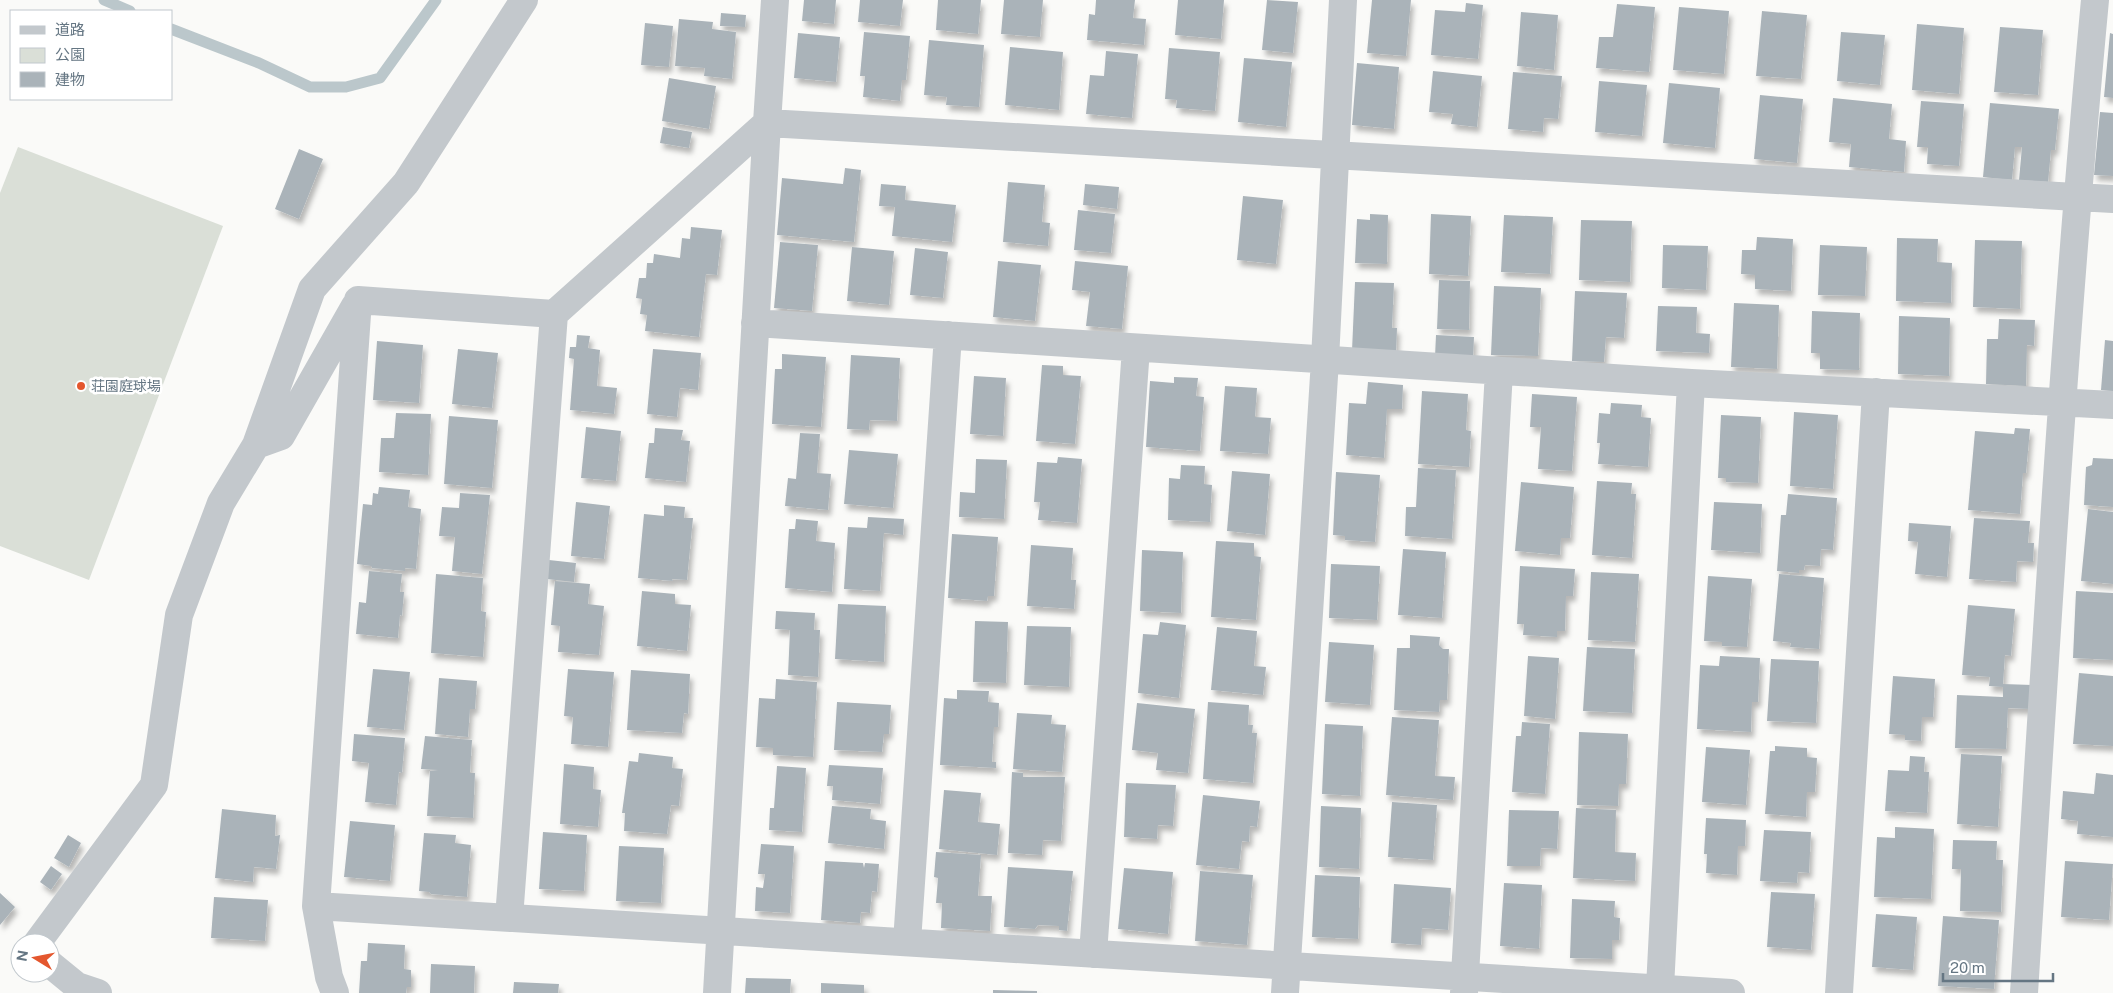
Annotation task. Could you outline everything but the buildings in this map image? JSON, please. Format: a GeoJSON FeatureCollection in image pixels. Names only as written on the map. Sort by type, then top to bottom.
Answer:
{"type":"FeatureCollection","features":[{"type":"Feature","properties":{"kind":"street"},"geometry":{"type":"LineString","coordinates":[[44,933],[154,785],[179,614],[221,503],[256,445],[312,289],[406,183],[524,0]]}},
{"type":"Feature","properties":{"kind":"street"},"geometry":{"type":"LineString","coordinates":[[717,993],[775,0]]}},
{"type":"Feature","properties":{"kind":"street"},"geometry":{"type":"LineString","coordinates":[[1285,993],[1325,360],[1343,0]]}},
{"type":"Feature","properties":{"kind":"street"},"geometry":{"type":"LineString","coordinates":[[2024,993],[2061,402],[2095,0]]}},
{"type":"Feature","properties":{"kind":"street"},"geometry":{"type":"LineString","coordinates":[[509,918],[554,314],[767,123],[2113,198]]}},
{"type":"Feature","properties":{"kind":"street"},"geometry":{"type":"LineString","coordinates":[[256,445],[281,436],[358,300]]}},
{"type":"Feature","properties":{"kind":"street"},"geometry":{"type":"LineString","coordinates":[[358,300],[554,314]]}},
{"type":"Feature","properties":{"kind":"street"},"geometry":{"type":"LineString","coordinates":[[335,993],[329,977],[316,906],[358,300]]}},
{"type":"Feature","properties":{"kind":"street"},"geometry":{"type":"LineString","coordinates":[[756,323],[1691,383],[2113,405]]}},
{"type":"Feature","properties":{"kind":"street"},"geometry":{"type":"LineString","coordinates":[[907,942],[948,335]]}},
{"type":"Feature","properties":{"kind":"street"},"geometry":{"type":"LineString","coordinates":[[1093,954],[1136,348]]}},
{"type":"Feature","properties":{"kind":"street"},"geometry":{"type":"LineString","coordinates":[[1464,985],[1499,371]]}},
{"type":"Feature","properties":{"kind":"street"},"geometry":{"type":"LineString","coordinates":[[1660,988],[1691,383]]}},
{"type":"Feature","properties":{"kind":"street"},"geometry":{"type":"LineString","coordinates":[[1839,993],[1876,392]]}},
{"type":"Feature","properties":{"kind":"street"},"geometry":{"type":"LineString","coordinates":[[316,906],[1287,966],[1464,985],[1660,988],[1731,993]]}},
{"type":"Feature","properties":{"kind":"street"},"geometry":{"type":"LineString","coordinates":[[60,972],[77,986],[98,993]]}},
{"type":"Feature","properties":{"kind":"green space","name":"荘園庭球場"},"geometry":{"type":"Polygon","coordinates":[[[18,147],[223,226],[89,580],[0,546],[0,193],[18,147]]]}},
{"type":"Feature","properties":{"kind":"waterway"},"geometry":{"type":"LineString","coordinates":[[104,0],[128,10]]}},
{"type":"Feature","properties":{"kind":"waterway"},"geometry":{"type":"LineString","coordinates":[[172,29],[259,63],[310,87],[346,87],[380,78],[436,0]]}},
{"type":"Feature","properties":{"kind":"place","name":"荘園庭球場"},"geometry":{"type":"Point","coordinates":[81,386]}}]}
